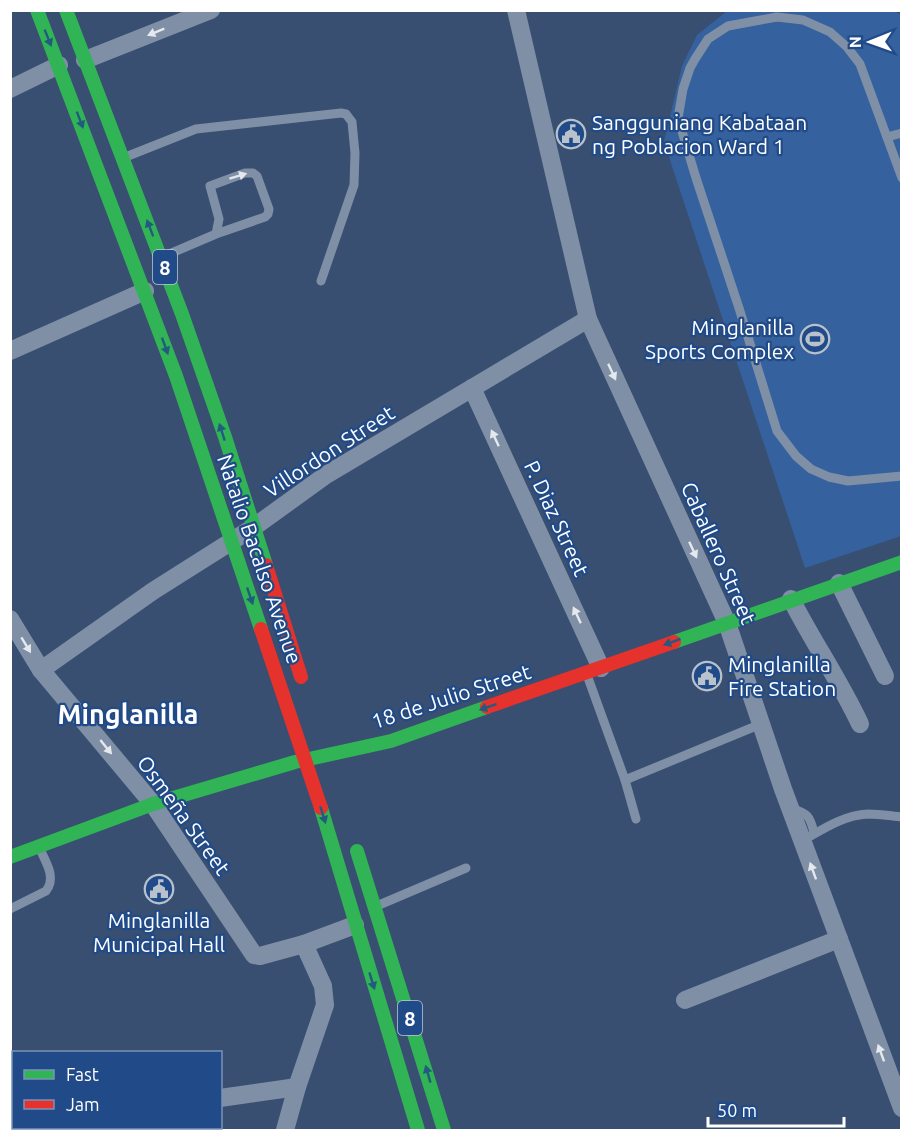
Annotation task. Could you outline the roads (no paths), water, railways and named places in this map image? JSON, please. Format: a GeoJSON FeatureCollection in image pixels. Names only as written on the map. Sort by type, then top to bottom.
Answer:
{"type":"FeatureCollection","features":[{"type":"Feature","properties":{"kind":"main road","name":"Natalio Bacalso Avenue"},"geometry":{"type":"LineString","coordinates":[[37,10],[145,291],[232,540],[329,833],[418,1131]]}},
{"type":"Feature","properties":{"kind":"main road","name":"Natalio Bacalso Avenue"},"geometry":{"type":"LineString","coordinates":[[66,10],[162,257],[202,370],[304,687]]}},
{"type":"Feature","properties":{"kind":"main road","name":"18 de Julio Street"},"geometry":{"type":"LineString","coordinates":[[10,857],[153,804],[306,760],[325,749],[391,741],[902,562]]}},
{"type":"Feature","properties":{"kind":"main road"},"geometry":{"type":"LineString","coordinates":[[325,749],[332,771]]}},
{"type":"Feature","properties":{"kind":"main road","name":"8"},"geometry":{"type":"LineString","coordinates":[[354,843],[444,1131]]}},
{"type":"Feature","properties":{"kind":"street"},"geometry":{"type":"LineString","coordinates":[[85,60],[211,10]]}},
{"type":"Feature","properties":{"kind":"street","name":"Caballero Street"},"geometry":{"type":"LineString","coordinates":[[516,10],[588,319],[727,623],[790,808],[808,837],[838,939],[902,1108]]}},
{"type":"Feature","properties":{"kind":"street"},"geometry":{"type":"LineString","coordinates":[[10,88],[59,65]]}},
{"type":"Feature","properties":{"kind":"street"},"geometry":{"type":"LineString","coordinates":[[10,351],[145,291]]}},
{"type":"Feature","properties":{"kind":"street","name":"Villordon Street"},"geometry":{"type":"LineString","coordinates":[[41,670],[153,591],[254,527],[326,476],[588,319]]}},
{"type":"Feature","properties":{"kind":"street","name":"P. Diaz Street"},"geometry":{"type":"LineString","coordinates":[[472,388],[594,670]]}},
{"type":"Feature","properties":{"kind":"street"},"geometry":{"type":"LineString","coordinates":[[839,583],[885,676]]}},
{"type":"Feature","properties":{"kind":"street"},"geometry":{"type":"LineString","coordinates":[[791,599],[860,724]]}},
{"type":"Feature","properties":{"kind":"street","name":"Osmeña Street"},"geometry":{"type":"LineString","coordinates":[[10,619],[41,670],[153,804],[254,955],[260,956],[304,944],[355,925]]}},
{"type":"Feature","properties":{"kind":"street"},"geometry":{"type":"LineString","coordinates":[[684,1000],[838,939]]}},
{"type":"Feature","properties":{"kind":"street"},"geometry":{"type":"LineString","coordinates":[[285,1131],[324,1005],[323,986],[304,944]]}},
{"type":"Feature","properties":{"kind":"street"},"geometry":{"type":"LineString","coordinates":[[222,1098],[297,1087]]}},
{"type":"Feature","properties":{"kind":"lane"},"geometry":{"type":"LineString","coordinates":[[902,178],[860,64],[848,47],[830,32],[802,20],[777,16],[728,26],[708,39],[690,68],[683,89],[678,118],[777,431],[796,456],[811,469],[829,477],[848,481],[902,476]]}},
{"type":"Feature","properties":{"kind":"lane"},"geometry":{"type":"LineString","coordinates":[[123,158],[196,129],[346,114],[352,122],[355,153],[354,185],[321,281]]}},
{"type":"Feature","properties":{"kind":"lane"},"geometry":{"type":"LineString","coordinates":[[887,137],[902,133]]}},
{"type":"Feature","properties":{"kind":"lane"},"geometry":{"type":"LineString","coordinates":[[162,257],[216,234],[265,217],[269,209],[254,173],[210,186],[219,219],[216,234]]}},
{"type":"Feature","properties":{"kind":"lane"},"geometry":{"type":"LineString","coordinates":[[594,670],[636,819]]}},
{"type":"Feature","properties":{"kind":"lane"},"geometry":{"type":"LineString","coordinates":[[625,780],[761,724]]}},
{"type":"Feature","properties":{"kind":"lane"},"geometry":{"type":"LineString","coordinates":[[808,837],[833,823],[851,817],[868,814],[902,817]]}},
{"type":"Feature","properties":{"kind":"lane"},"geometry":{"type":"LineString","coordinates":[[10,909],[46,891],[50,886],[51,874],[38,847]]}},
{"type":"Feature","properties":{"kind":"lane"},"geometry":{"type":"LineString","coordinates":[[374,907],[466,868]]}},
{"type":"Feature","properties":{"kind":"place","name":"Sangguniang Kabataan ng Poblacion Ward 1"},"geometry":{"type":"Point","coordinates":[571,134]}},
{"type":"Feature","properties":{"kind":"place","name":"Minglanilla Sports Complex"},"geometry":{"type":"Point","coordinates":[815,339]}},
{"type":"Feature","properties":{"kind":"place","name":"Minglanilla Fire Station"},"geometry":{"type":"Point","coordinates":[707,676]}},
{"type":"Feature","properties":{"kind":"place","name":"Minglanilla Municipal Hall"},"geometry":{"type":"Point","coordinates":[159,889]}},
{"type":"Feature","properties":{"kind":"district","name":"Minglanilla"},"geometry":{"type":"Point","coordinates":[128,714]}}]}
